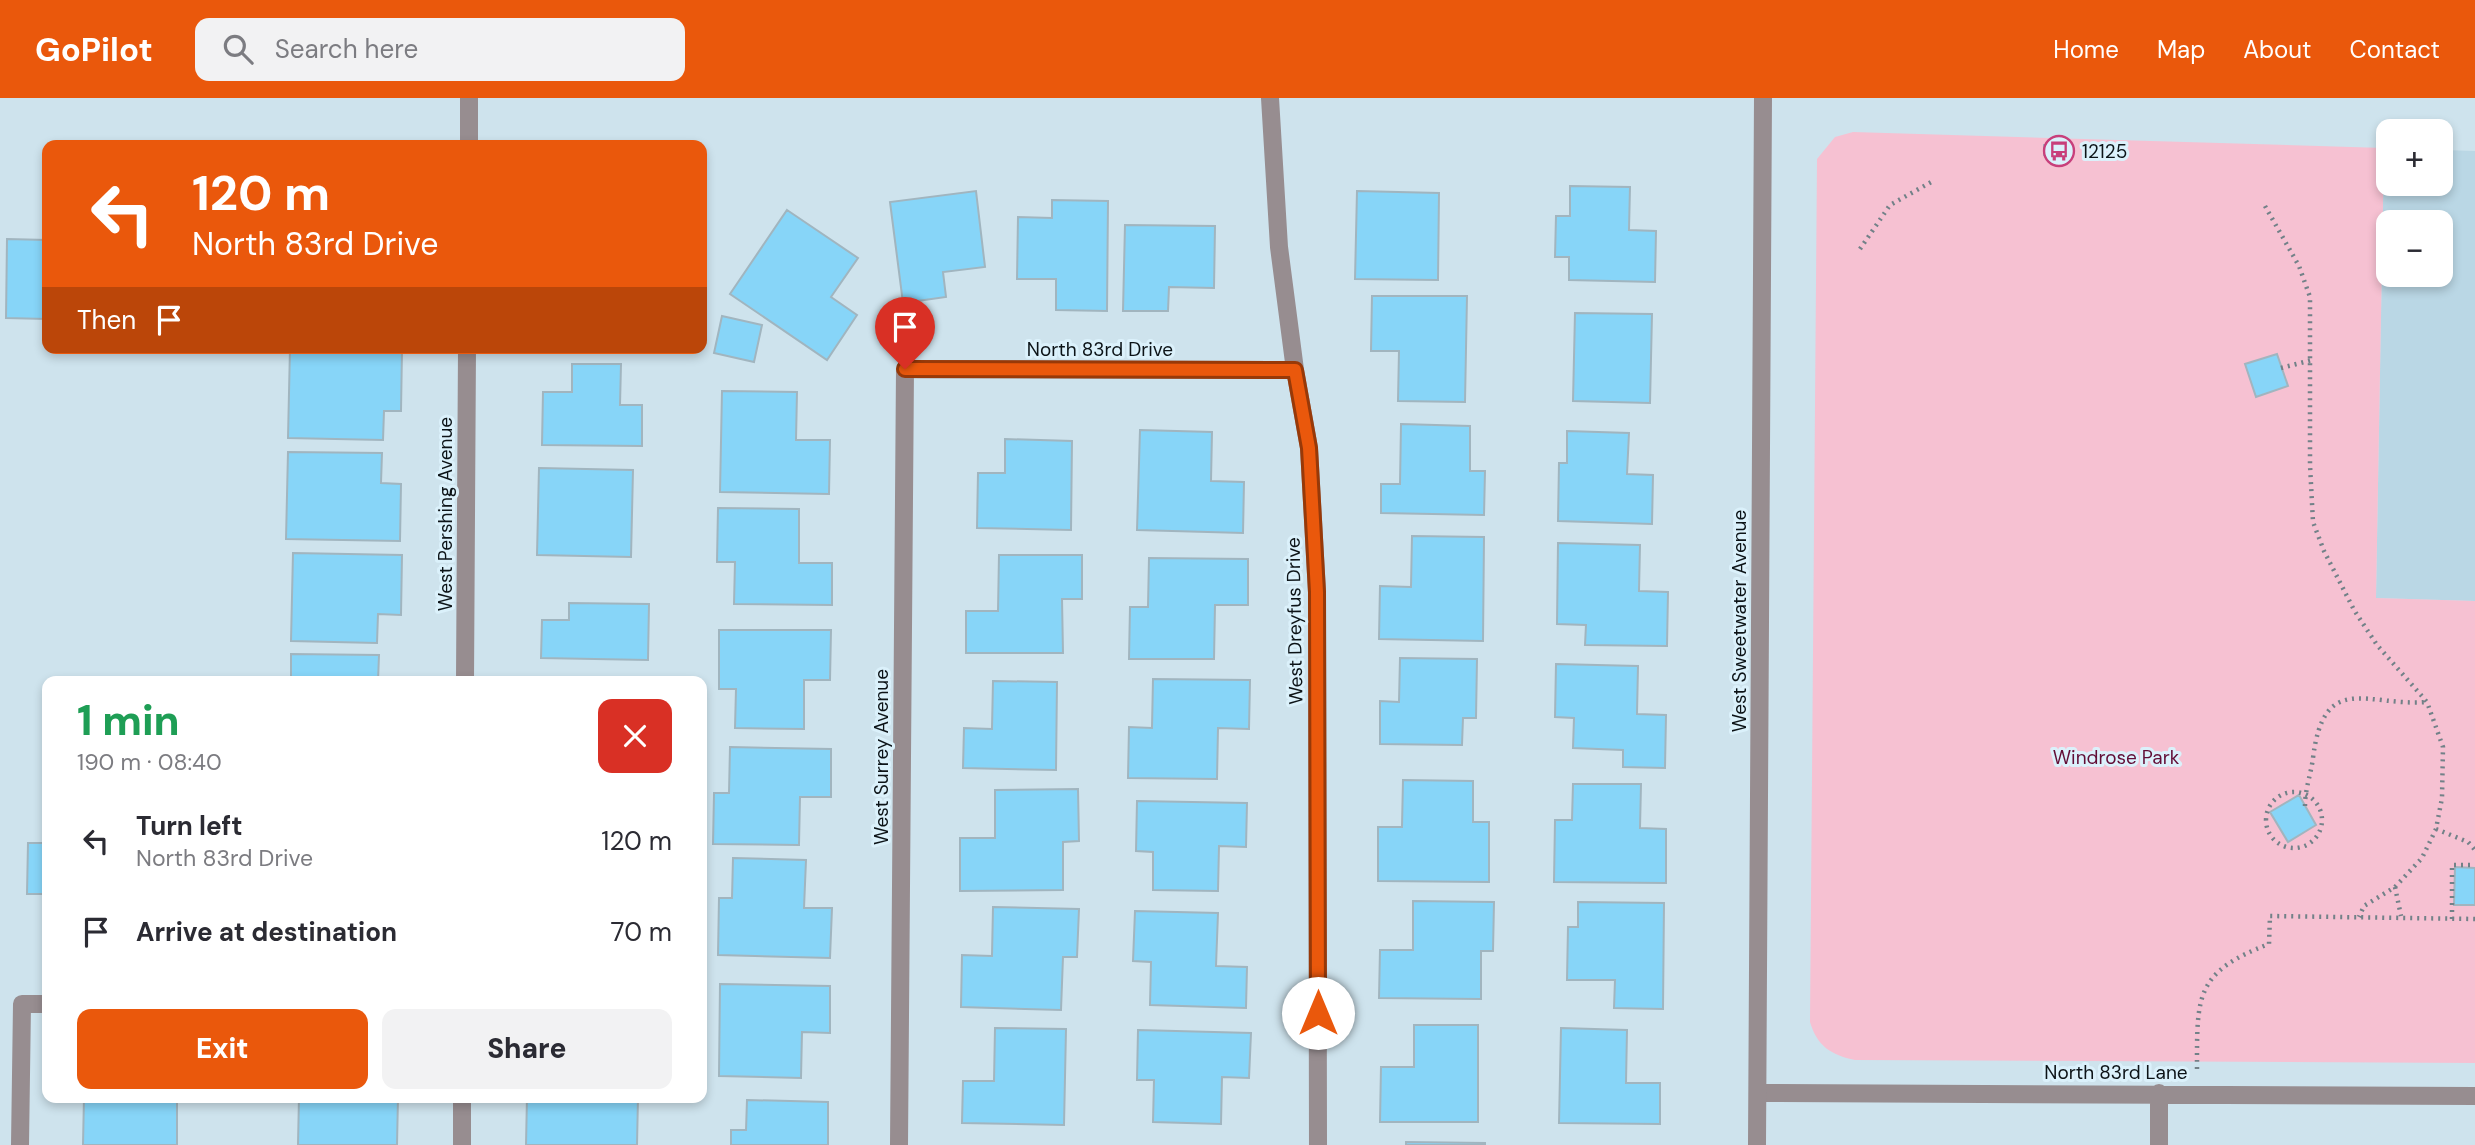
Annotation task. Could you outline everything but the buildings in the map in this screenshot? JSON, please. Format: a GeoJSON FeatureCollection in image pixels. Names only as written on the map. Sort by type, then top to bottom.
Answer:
{"type":"FeatureCollection","features":[{"type":"Feature","properties":{"kind":"street"},"geometry":{"type":"LineString","coordinates":[[469,98],[469,140]]}},
{"type":"Feature","properties":{"kind":"street","name":"West Dreyfus Drive"},"geometry":{"type":"LineString","coordinates":[[1270,98],[1279,247],[1295,370],[1309,448],[1317,592],[1318,1145]]}},
{"type":"Feature","properties":{"kind":"street","name":"West Sweetwater Avenue"},"geometry":{"type":"LineString","coordinates":[[1757,1145],[1763,98]]}},
{"type":"Feature","properties":{"kind":"street","name":"West Pershing Avenue"},"geometry":{"type":"LineString","coordinates":[[465,676],[467,354]]}},
{"type":"Feature","properties":{"kind":"street","name":"North 83rd Drive"},"geometry":{"type":"LineString","coordinates":[[905,369],[1295,370]]}},
{"type":"Feature","properties":{"kind":"street","name":"West Surrey Avenue"},"geometry":{"type":"LineString","coordinates":[[899,1145],[905,369]]}},
{"type":"Feature","properties":{"kind":"street"},"geometry":{"type":"LineString","coordinates":[[20,1145],[22,1004],[42,1004]]}},
{"type":"Feature","properties":{"kind":"street","name":"North 83rd Lane"},"geometry":{"type":"LineString","coordinates":[[1758,1093],[2475,1096]]}},
{"type":"Feature","properties":{"kind":"street"},"geometry":{"type":"LineString","coordinates":[[2159,1093],[2159,1145]]}},
{"type":"Feature","properties":{"kind":"street"},"geometry":{"type":"LineString","coordinates":[[462,1103],[462,1145]]}},
{"type":"Feature","properties":{"kind":"path"},"geometry":{"type":"LineString","coordinates":[[1860,249],[1890,205],[1933,181]]}},
{"type":"Feature","properties":{"kind":"path"},"geometry":{"type":"LineString","coordinates":[[2265,206],[2300,266],[2311,297],[2310,465],[2313,522],[2324,551],[2354,610],[2377,645],[2427,702],[2443,747],[2442,798],[2436,829],[2422,858],[2395,887],[2364,906],[2359,917]]}},
{"type":"Feature","properties":{"kind":"path"},"geometry":{"type":"LineString","coordinates":[[2281,369],[2312,360]]}},
{"type":"Feature","properties":{"kind":"path"},"geometry":{"type":"LineString","coordinates":[[2305,806],[2316,735],[2326,713],[2340,700],[2366,697],[2412,703],[2427,702]]}},
{"type":"Feature","properties":{"kind":"path"},"geometry":{"type":"LineString","coordinates":[[2293,792],[2305,794],[2315,801],[2321,813],[2317,836],[2308,844],[2295,848],[2283,846],[2273,839],[2267,827],[2271,804],[2280,796],[2293,792]]}},
{"type":"Feature","properties":{"kind":"path"},"geometry":{"type":"LineString","coordinates":[[2436,829],[2468,842],[2475,850]]}},
{"type":"Feature","properties":{"kind":"path"},"geometry":{"type":"LineString","coordinates":[[2452,919],[2452,865],[2475,865]]}},
{"type":"Feature","properties":{"kind":"path"},"geometry":{"type":"LineString","coordinates":[[2395,887],[2401,916]]}},
{"type":"Feature","properties":{"kind":"path"},"geometry":{"type":"LineString","coordinates":[[2197,1093],[2198,1006],[2210,979],[2236,957],[2269,944],[2270,916],[2475,919]]}},
{"type":"Feature","properties":{"kind":"shaded area"},"geometry":{"type":"Polygon","coordinates":[[[2453,150],[2475,151],[2475,601],[2376,598],[2382,287],[2453,287],[2453,210],[2383,210],[2383,196],[2453,196],[2453,150]]]}},
{"type":"Feature","properties":{"kind":"green space","name":"Windrose Park"},"geometry":{"type":"Polygon","coordinates":[[[1853,132],[2376,148],[2376,196],[2383,196],[2383,210],[2376,210],[2376,287],[2382,287],[2376,598],[2475,601],[2475,1063],[1855,1060],[1832,1052],[1821,1043],[1810,1022],[1817,159],[1835,137],[1853,132]]]}},
{"type":"Feature","properties":{"kind":"place","name":"12125"},"geometry":{"type":"Point","coordinates":[2059,151]}},
{"type":"Feature","properties":{"kind":"route"},"geometry":{"type":"LineString","coordinates":[[905,369],[1295,370],[1309,448],[1317,592],[1318,1013]]}}]}
